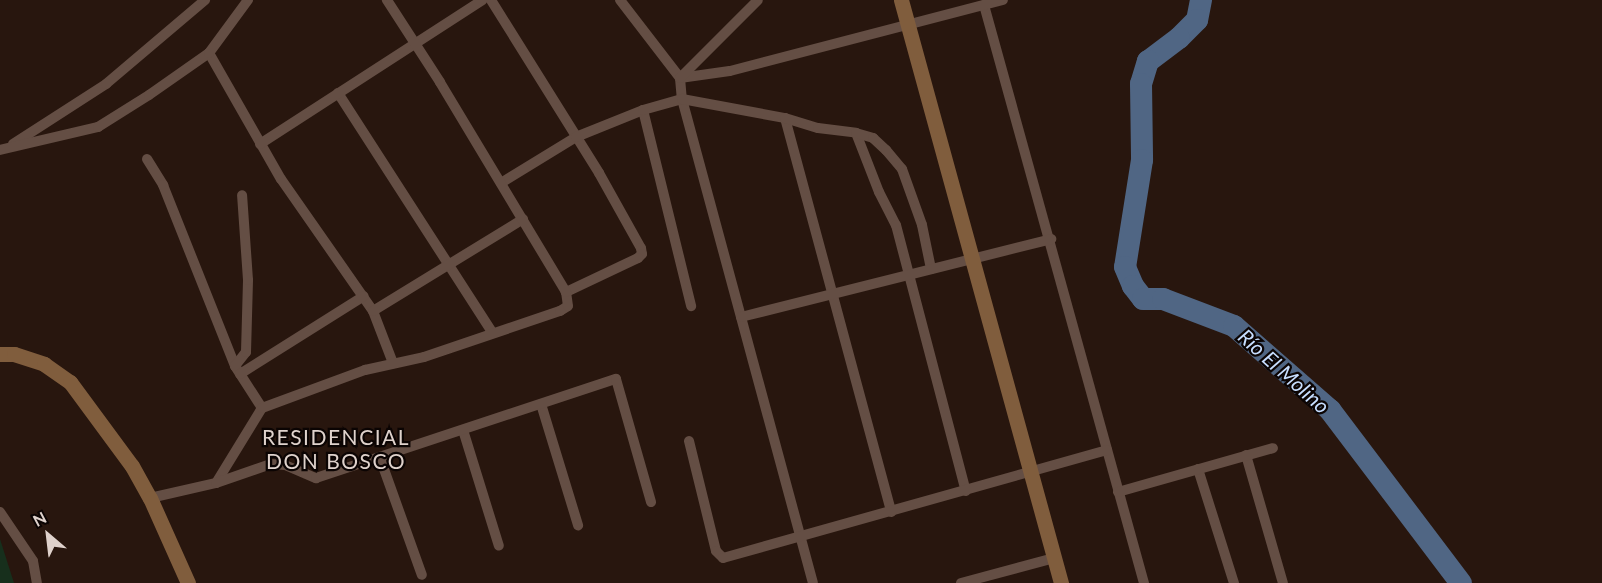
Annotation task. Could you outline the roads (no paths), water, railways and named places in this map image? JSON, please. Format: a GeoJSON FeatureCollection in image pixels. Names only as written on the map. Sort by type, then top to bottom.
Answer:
{"type":"FeatureCollection","features":[{"type":"Feature","properties":{"kind":"street"},"geometry":{"type":"LineString","coordinates":[[2,150],[106,84],[205,0]]}},
{"type":"Feature","properties":{"kind":"street"},"geometry":{"type":"LineString","coordinates":[[2,150],[98,127],[209,53],[248,0]]}},
{"type":"Feature","properties":{"kind":"street"},"geometry":{"type":"LineString","coordinates":[[216,483],[262,408],[365,370],[424,357],[492,332],[560,311],[568,306],[566,292],[523,219],[387,0]]}},
{"type":"Feature","properties":{"kind":"street"},"geometry":{"type":"LineString","coordinates":[[260,144],[483,0]]}},
{"type":"Feature","properties":{"kind":"street"},"geometry":{"type":"LineString","coordinates":[[491,0],[576,137],[641,248],[642,254],[638,258],[566,292]]}},
{"type":"Feature","properties":{"kind":"street"},"geometry":{"type":"LineString","coordinates":[[620,0],[680,78],[682,99],[813,583]]}},
{"type":"Feature","properties":{"kind":"street"},"geometry":{"type":"LineString","coordinates":[[680,78],[758,0]]}},
{"type":"Feature","properties":{"kind":"street"},"geometry":{"type":"LineString","coordinates":[[901,0],[1061,583]]}},
{"type":"Feature","properties":{"kind":"street"},"geometry":{"type":"LineString","coordinates":[[680,78],[730,71],[1003,0]]}},
{"type":"Feature","properties":{"kind":"street"},"geometry":{"type":"LineString","coordinates":[[984,5],[1143,583]]}},
{"type":"Feature","properties":{"kind":"street"},"geometry":{"type":"LineString","coordinates":[[209,53],[281,179],[373,311],[393,363]]}},
{"type":"Feature","properties":{"kind":"street"},"geometry":{"type":"LineString","coordinates":[[339,93],[492,332]]}},
{"type":"Feature","properties":{"kind":"street"},"geometry":{"type":"LineString","coordinates":[[501,183],[576,137],[643,110],[682,99],[785,118],[818,128],[856,133],[873,138],[902,169],[922,225],[931,269]]}},
{"type":"Feature","properties":{"kind":"street"},"geometry":{"type":"LineString","coordinates":[[643,110],[691,306]]}},
{"type":"Feature","properties":{"kind":"street"},"geometry":{"type":"LineString","coordinates":[[785,118],[891,512]]}},
{"type":"Feature","properties":{"kind":"street"},"geometry":{"type":"LineString","coordinates":[[856,133],[879,192],[896,225],[911,274],[966,491]]}},
{"type":"Feature","properties":{"kind":"street"},"geometry":{"type":"LineString","coordinates":[[147,159],[163,185],[237,370],[262,408]]}},
{"type":"Feature","properties":{"kind":"street"},"geometry":{"type":"LineString","coordinates":[[237,370],[246,352],[248,280],[242,195]]}},
{"type":"Feature","properties":{"kind":"street"},"geometry":{"type":"LineString","coordinates":[[373,311],[523,219]]}},
{"type":"Feature","properties":{"kind":"street"},"geometry":{"type":"LineString","coordinates":[[741,317],[1050,239]]}},
{"type":"Feature","properties":{"kind":"street"},"geometry":{"type":"LineString","coordinates":[[237,370],[364,296]]}},
{"type":"Feature","properties":{"kind":"street"},"geometry":{"type":"LineString","coordinates":[[0,354],[14,354],[44,364],[70,382],[132,466],[150,498],[188,583]]}},
{"type":"Feature","properties":{"kind":"street"},"geometry":{"type":"LineString","coordinates":[[150,498],[216,483],[271,464],[285,465],[316,478],[616,379],[651,502]]}},
{"type":"Feature","properties":{"kind":"street"},"geometry":{"type":"LineString","coordinates":[[541,404],[579,525]]}},
{"type":"Feature","properties":{"kind":"street"},"geometry":{"type":"LineString","coordinates":[[463,430],[499,546]]}},
{"type":"Feature","properties":{"kind":"street"},"geometry":{"type":"LineString","coordinates":[[688,441],[712,540],[716,551],[723,558],[1107,450]]}},
{"type":"Feature","properties":{"kind":"street"},"geometry":{"type":"LineString","coordinates":[[1118,492],[1273,448]]}},
{"type":"Feature","properties":{"kind":"street"},"geometry":{"type":"LineString","coordinates":[[1246,455],[1283,583]]}},
{"type":"Feature","properties":{"kind":"street"},"geometry":{"type":"LineString","coordinates":[[380,458],[422,575]]}},
{"type":"Feature","properties":{"kind":"street"},"geometry":{"type":"LineString","coordinates":[[1198,470],[1234,583]]}},
{"type":"Feature","properties":{"kind":"street"},"geometry":{"type":"LineString","coordinates":[[0,512],[33,561],[37,583]]}},
{"type":"Feature","properties":{"kind":"street"},"geometry":{"type":"LineString","coordinates":[[961,583],[1054,558]]}},
{"type":"Feature","properties":{"kind":"waterway","name":"Río El Molino"},"geometry":{"type":"LineString","coordinates":[[1201,0],[1197,20],[1179,38],[1148,61],[1141,84],[1142,160],[1125,267],[1133,286],[1143,299],[1163,299],[1234,326],[1330,410],[1461,583]]}},
{"type":"Feature","properties":{"kind":"district","name":"RESIDENCIAL DON BOSCO"},"geometry":{"type":"Point","coordinates":[336,449]}}]}
